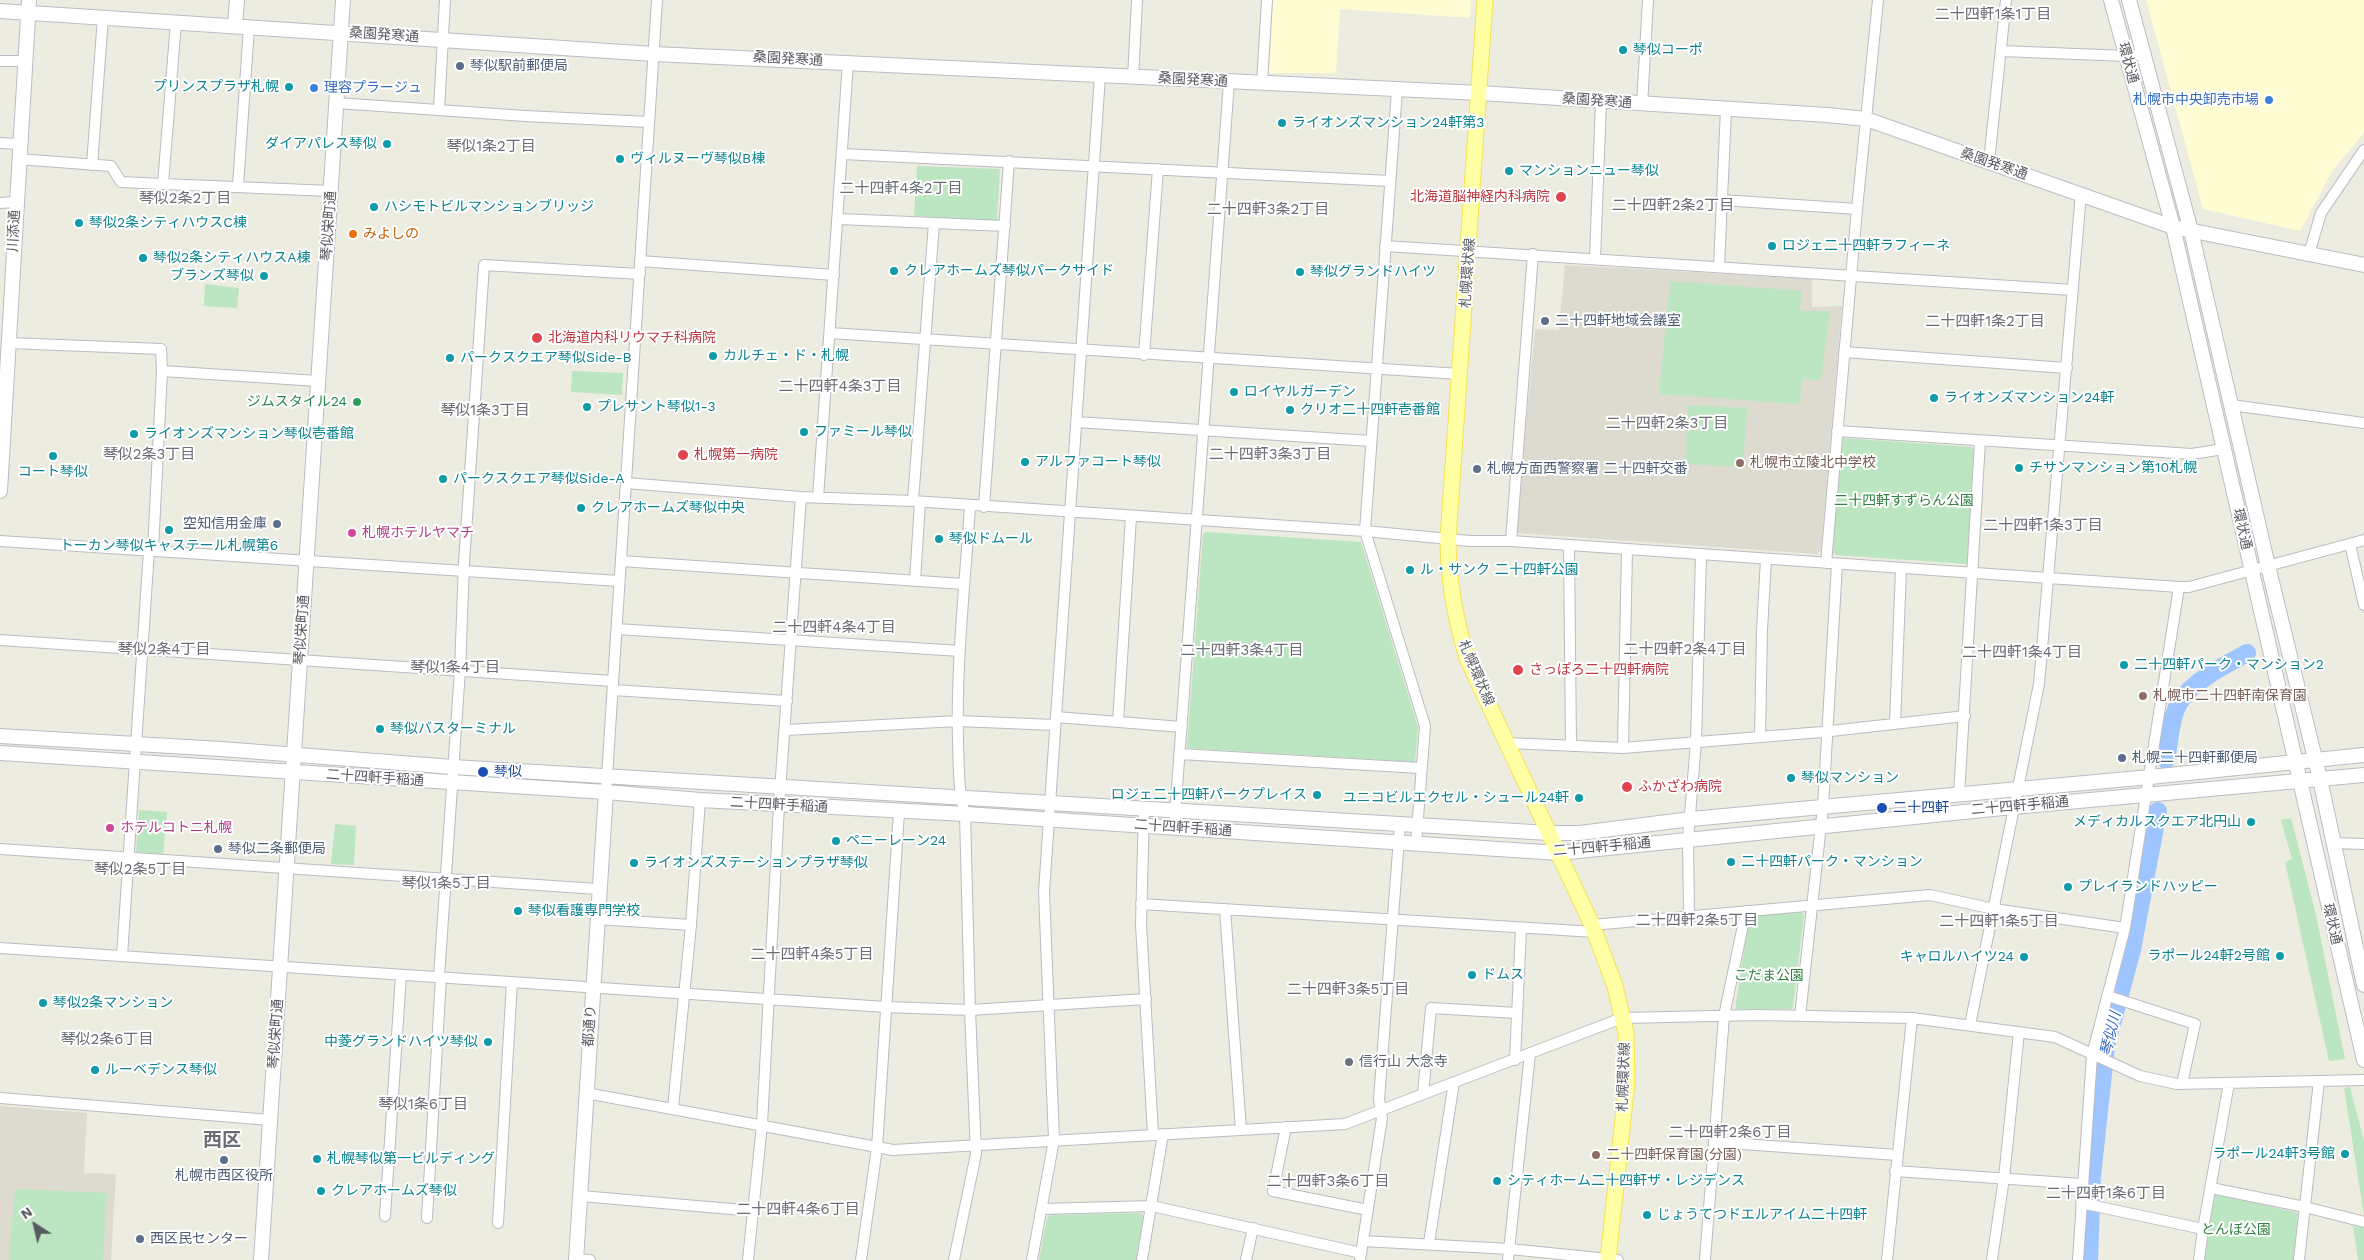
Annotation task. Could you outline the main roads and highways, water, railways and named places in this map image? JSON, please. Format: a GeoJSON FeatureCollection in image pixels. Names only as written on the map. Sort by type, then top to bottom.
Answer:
{"type":"FeatureCollection","features":[{"type":"Feature","properties":{"kind":"main road","name":"札幌環状線"},"geometry":{"type":"LineString","coordinates":[[1485,0],[1470,250],[1448,539],[1450,581],[1458,628],[1467,658],[1594,928],[1615,986],[1626,1034],[1627,1082],[1608,1260]]}},
{"type":"Feature","properties":{"kind":"waterway","name":"琴似川"},"geometry":{"type":"LineString","coordinates":[[2166,760],[2172,721],[2177,706],[2186,693],[2220,668],[2247,653]]}},
{"type":"Feature","properties":{"kind":"waterway","name":"琴似川"},"geometry":{"type":"LineString","coordinates":[[2089,1260],[2092,1176],[2106,1046],[2132,950],[2158,811]]}},
{"type":"Feature","properties":{"kind":"place","name":"琴似コーポ"},"geometry":{"type":"Point","coordinates":[1623,50]}},
{"type":"Feature","properties":{"kind":"place","name":"琴似駅前郵便局"},"geometry":{"type":"Point","coordinates":[460,66]}},
{"type":"Feature","properties":{"kind":"place","name":"プリンスプラザ札幌"},"geometry":{"type":"Point","coordinates":[289,87]}},
{"type":"Feature","properties":{"kind":"place","name":"理容プラージュ"},"geometry":{"type":"Point","coordinates":[314,88]}},
{"type":"Feature","properties":{"kind":"place","name":"札幌市中央卸売市場"},"geometry":{"type":"Point","coordinates":[2269,100]}},
{"type":"Feature","properties":{"kind":"place","name":"ライオンズマンション24軒第3"},"geometry":{"type":"Point","coordinates":[1282,123]}},
{"type":"Feature","properties":{"kind":"place","name":"ダイアパレス琴似"},"geometry":{"type":"Point","coordinates":[387,144]}},
{"type":"Feature","properties":{"kind":"place","name":"ヴィルヌーヴ琴似B棟"},"geometry":{"type":"Point","coordinates":[620,159]}},
{"type":"Feature","properties":{"kind":"place","name":"マンションニュー琴似"},"geometry":{"type":"Point","coordinates":[1509,171]}},
{"type":"Feature","properties":{"kind":"place","name":"北海道脳神経内科病院"},"geometry":{"type":"Point","coordinates":[1561,197]}},
{"type":"Feature","properties":{"kind":"place","name":"ハシモトビルマンションブリッジ"},"geometry":{"type":"Point","coordinates":[374,207]}},
{"type":"Feature","properties":{"kind":"place","name":"琴似2条シティハウスC棟"},"geometry":{"type":"Point","coordinates":[79,223]}},
{"type":"Feature","properties":{"kind":"place","name":"みよしの"},"geometry":{"type":"Point","coordinates":[353,234]}},
{"type":"Feature","properties":{"kind":"place","name":"ロジェ二十四軒ラフィーネ"},"geometry":{"type":"Point","coordinates":[1772,246]}},
{"type":"Feature","properties":{"kind":"place","name":"琴似2条シティハウスA棟"},"geometry":{"type":"Point","coordinates":[143,258]}},
{"type":"Feature","properties":{"kind":"place","name":"クレアホームズ琴似パークサイド"},"geometry":{"type":"Point","coordinates":[894,271]}},
{"type":"Feature","properties":{"kind":"place","name":"琴似グランドハイツ"},"geometry":{"type":"Point","coordinates":[1300,272]}},
{"type":"Feature","properties":{"kind":"place","name":"ブランズ琴似"},"geometry":{"type":"Point","coordinates":[264,276]}},
{"type":"Feature","properties":{"kind":"place","name":"二十四軒地域会議室"},"geometry":{"type":"Point","coordinates":[1545,321]}},
{"type":"Feature","properties":{"kind":"place","name":"北海道内科リウマチ科病院"},"geometry":{"type":"Point","coordinates":[537,338]}},
{"type":"Feature","properties":{"kind":"place","name":"カルチェ・ド・札幌"},"geometry":{"type":"Point","coordinates":[713,356]}},
{"type":"Feature","properties":{"kind":"place","name":"パークスクエア琴似Side-B"},"geometry":{"type":"Point","coordinates":[450,358]}},
{"type":"Feature","properties":{"kind":"place","name":"ロイヤルガーデン"},"geometry":{"type":"Point","coordinates":[1234,392]}},
{"type":"Feature","properties":{"kind":"place","name":"ライオンズマンション24軒"},"geometry":{"type":"Point","coordinates":[1934,398]}},
{"type":"Feature","properties":{"kind":"place","name":"ジムスタイル24"},"geometry":{"type":"Point","coordinates":[357,402]}},
{"type":"Feature","properties":{"kind":"place","name":"プレサント琴似1-3"},"geometry":{"type":"Point","coordinates":[587,407]}},
{"type":"Feature","properties":{"kind":"place","name":"クリオ二十四軒壱番館"},"geometry":{"type":"Point","coordinates":[1290,410]}},
{"type":"Feature","properties":{"kind":"place","name":"ファミール琴似"},"geometry":{"type":"Point","coordinates":[804,432]}},
{"type":"Feature","properties":{"kind":"place","name":"ライオンズマンション琴似壱番館"},"geometry":{"type":"Point","coordinates":[134,434]}},
{"type":"Feature","properties":{"kind":"place","name":"札幌第一病院"},"geometry":{"type":"Point","coordinates":[683,455]}},
{"type":"Feature","properties":{"kind":"place","name":"コート琴似"},"geometry":{"type":"Point","coordinates":[53,456]}},
{"type":"Feature","properties":{"kind":"place","name":"アルファコート琴似"},"geometry":{"type":"Point","coordinates":[1025,462]}},
{"type":"Feature","properties":{"kind":"place","name":"札幌市立陵北中学校"},"geometry":{"type":"Point","coordinates":[1740,463]}},
{"type":"Feature","properties":{"kind":"place","name":"チサンマンション第10札幌"},"geometry":{"type":"Point","coordinates":[2019,468]}},
{"type":"Feature","properties":{"kind":"place","name":"札幌方面西警察署 二十四軒交番"},"geometry":{"type":"Point","coordinates":[1477,469]}},
{"type":"Feature","properties":{"kind":"place","name":"パークスクエア琴似Side-A"},"geometry":{"type":"Point","coordinates":[443,479]}},
{"type":"Feature","properties":{"kind":"place","name":"クレアホームズ琴似中央"},"geometry":{"type":"Point","coordinates":[581,508]}},
{"type":"Feature","properties":{"kind":"place","name":"空知信用金庫"},"geometry":{"type":"Point","coordinates":[277,524]}},
{"type":"Feature","properties":{"kind":"place","name":"トーカン琴似キャステール札幌第6"},"geometry":{"type":"Point","coordinates":[169,530]}},
{"type":"Feature","properties":{"kind":"place","name":"札幌ホテルヤマチ"},"geometry":{"type":"Point","coordinates":[352,533]}},
{"type":"Feature","properties":{"kind":"place","name":"琴似ドムール"},"geometry":{"type":"Point","coordinates":[939,539]}},
{"type":"Feature","properties":{"kind":"place","name":"ル・サンク 二十四軒公園"},"geometry":{"type":"Point","coordinates":[1410,570]}},
{"type":"Feature","properties":{"kind":"place","name":"二十四軒パーク・マンション2"},"geometry":{"type":"Point","coordinates":[2124,665]}},
{"type":"Feature","properties":{"kind":"place","name":"さっぽろ二十四軒病院"},"geometry":{"type":"Point","coordinates":[1518,670]}},
{"type":"Feature","properties":{"kind":"place","name":"札幌市二十四軒南保育園"},"geometry":{"type":"Point","coordinates":[2143,696]}},
{"type":"Feature","properties":{"kind":"place","name":"琴似バスターミナル"},"geometry":{"type":"Point","coordinates":[380,729]}},
{"type":"Feature","properties":{"kind":"place","name":"札幌二十四軒郵便局"},"geometry":{"type":"Point","coordinates":[2122,758]}},
{"type":"Feature","properties":{"kind":"place","name":"琴似"},"geometry":{"type":"Point","coordinates":[483,772]}},
{"type":"Feature","properties":{"kind":"place","name":"琴似マンション"},"geometry":{"type":"Point","coordinates":[1791,778]}},
{"type":"Feature","properties":{"kind":"place","name":"ふかざわ病院"},"geometry":{"type":"Point","coordinates":[1627,787]}},
{"type":"Feature","properties":{"kind":"place","name":"ロジェ二十四軒パークプレイス"},"geometry":{"type":"Point","coordinates":[1317,795]}},
{"type":"Feature","properties":{"kind":"place","name":"ユニコビルエクセル・シュール24軒"},"geometry":{"type":"Point","coordinates":[1579,798]}},
{"type":"Feature","properties":{"kind":"place","name":"二十四軒"},"geometry":{"type":"Point","coordinates":[1882,808]}},
{"type":"Feature","properties":{"kind":"place","name":"メディカルスクエア北円山"},"geometry":{"type":"Point","coordinates":[2251,822]}},
{"type":"Feature","properties":{"kind":"place","name":"ホテルコトニ札幌"},"geometry":{"type":"Point","coordinates":[110,828]}},
{"type":"Feature","properties":{"kind":"place","name":"ペニーレーン24"},"geometry":{"type":"Point","coordinates":[836,841]}},
{"type":"Feature","properties":{"kind":"place","name":"琴似二条郵便局"},"geometry":{"type":"Point","coordinates":[218,849]}},
{"type":"Feature","properties":{"kind":"place","name":"二十四軒パーク・マンション"},"geometry":{"type":"Point","coordinates":[1731,862]}},
{"type":"Feature","properties":{"kind":"place","name":"ライオンズステーションプラザ琴似"},"geometry":{"type":"Point","coordinates":[634,863]}},
{"type":"Feature","properties":{"kind":"place","name":"プレイランドハッピー"},"geometry":{"type":"Point","coordinates":[2068,887]}},
{"type":"Feature","properties":{"kind":"place","name":"琴似看護専門学校"},"geometry":{"type":"Point","coordinates":[518,911]}},
{"type":"Feature","properties":{"kind":"place","name":"ラポール24軒2号館"},"geometry":{"type":"Point","coordinates":[2280,956]}},
{"type":"Feature","properties":{"kind":"place","name":"キャロルハイツ24"},"geometry":{"type":"Point","coordinates":[2024,957]}},
{"type":"Feature","properties":{"kind":"place","name":"ドムス"},"geometry":{"type":"Point","coordinates":[1472,975]}},
{"type":"Feature","properties":{"kind":"place","name":"琴似2条マンション"},"geometry":{"type":"Point","coordinates":[43,1003]}},
{"type":"Feature","properties":{"kind":"place","name":"中菱グランドハイツ琴似"},"geometry":{"type":"Point","coordinates":[488,1042]}},
{"type":"Feature","properties":{"kind":"place","name":"信行山 大念寺"},"geometry":{"type":"Point","coordinates":[1349,1062]}},
{"type":"Feature","properties":{"kind":"place","name":"ルーベデンス琴似"},"geometry":{"type":"Point","coordinates":[95,1070]}},
{"type":"Feature","properties":{"kind":"place","name":"ラポール24軒3号館"},"geometry":{"type":"Point","coordinates":[2345,1154]}},
{"type":"Feature","properties":{"kind":"place","name":"二十四軒保育園(分園)"},"geometry":{"type":"Point","coordinates":[1596,1155]}},
{"type":"Feature","properties":{"kind":"place","name":"札幌琴似第一ビルディング"},"geometry":{"type":"Point","coordinates":[317,1159]}},
{"type":"Feature","properties":{"kind":"place","name":"札幌市西区役所"},"geometry":{"type":"Point","coordinates":[224,1160]}},
{"type":"Feature","properties":{"kind":"place","name":"シティホーム二十四軒ザ・レジデンス"},"geometry":{"type":"Point","coordinates":[1497,1181]}},
{"type":"Feature","properties":{"kind":"place","name":"クレアホームズ琴似"},"geometry":{"type":"Point","coordinates":[321,1191]}},
{"type":"Feature","properties":{"kind":"place","name":"じょうてつドエルアイム二十四軒"},"geometry":{"type":"Point","coordinates":[1647,1215]}},
{"type":"Feature","properties":{"kind":"place","name":"西区民センター"},"geometry":{"type":"Point","coordinates":[140,1239]}},
{"type":"Feature","properties":{"kind":"district","name":"二十四軒1条1丁目"},"geometry":{"type":"Point","coordinates":[1993,15]}},
{"type":"Feature","properties":{"kind":"district","name":"琴似1条2丁目"},"geometry":{"type":"Point","coordinates":[491,147]}},
{"type":"Feature","properties":{"kind":"district","name":"二十四軒4条2丁目"},"geometry":{"type":"Point","coordinates":[901,189]}},
{"type":"Feature","properties":{"kind":"district","name":"琴似2条2丁目"},"geometry":{"type":"Point","coordinates":[185,199]}},
{"type":"Feature","properties":{"kind":"district","name":"二十四軒2条2丁目"},"geometry":{"type":"Point","coordinates":[1673,206]}},
{"type":"Feature","properties":{"kind":"district","name":"二十四軒3条2丁目"},"geometry":{"type":"Point","coordinates":[1268,210]}},
{"type":"Feature","properties":{"kind":"district","name":"二十四軒1条2丁目"},"geometry":{"type":"Point","coordinates":[1985,322]}},
{"type":"Feature","properties":{"kind":"district","name":"二十四軒4条3丁目"},"geometry":{"type":"Point","coordinates":[840,387]}},
{"type":"Feature","properties":{"kind":"district","name":"琴似1条3丁目"},"geometry":{"type":"Point","coordinates":[485,411]}},
{"type":"Feature","properties":{"kind":"district","name":"二十四軒2条3丁目"},"geometry":{"type":"Point","coordinates":[1667,424]}},
{"type":"Feature","properties":{"kind":"district","name":"琴似2条3丁目"},"geometry":{"type":"Point","coordinates":[149,455]}},
{"type":"Feature","properties":{"kind":"district","name":"二十四軒3条3丁目"},"geometry":{"type":"Point","coordinates":[1270,455]}},
{"type":"Feature","properties":{"kind":"district","name":"二十四軒1条3丁目"},"geometry":{"type":"Point","coordinates":[2043,526]}},
{"type":"Feature","properties":{"kind":"district","name":"二十四軒4条4丁目"},"geometry":{"type":"Point","coordinates":[834,628]}},
{"type":"Feature","properties":{"kind":"district","name":"琴似2条4丁目"},"geometry":{"type":"Point","coordinates":[164,650]}},
{"type":"Feature","properties":{"kind":"district","name":"二十四軒2条4丁目"},"geometry":{"type":"Point","coordinates":[1685,650]}},
{"type":"Feature","properties":{"kind":"district","name":"二十四軒3条4丁目"},"geometry":{"type":"Point","coordinates":[1242,651]}},
{"type":"Feature","properties":{"kind":"district","name":"二十四軒1条4丁目"},"geometry":{"type":"Point","coordinates":[2022,653]}},
{"type":"Feature","properties":{"kind":"district","name":"琴似1条4丁目"},"geometry":{"type":"Point","coordinates":[455,668]}},
{"type":"Feature","properties":{"kind":"district","name":"琴似2条5丁目"},"geometry":{"type":"Point","coordinates":[140,870]}},
{"type":"Feature","properties":{"kind":"district","name":"琴似1条5丁目"},"geometry":{"type":"Point","coordinates":[446,884]}},
{"type":"Feature","properties":{"kind":"district","name":"二十四軒2条5丁目"},"geometry":{"type":"Point","coordinates":[1697,921]}},
{"type":"Feature","properties":{"kind":"district","name":"二十四軒1条5丁目"},"geometry":{"type":"Point","coordinates":[1999,922]}},
{"type":"Feature","properties":{"kind":"district","name":"二十四軒4条5丁目"},"geometry":{"type":"Point","coordinates":[812,955]}},
{"type":"Feature","properties":{"kind":"district","name":"二十四軒3条5丁目"},"geometry":{"type":"Point","coordinates":[1348,990]}},
{"type":"Feature","properties":{"kind":"district","name":"琴似2条6丁目"},"geometry":{"type":"Point","coordinates":[107,1040]}},
{"type":"Feature","properties":{"kind":"district","name":"琴似1条6丁目"},"geometry":{"type":"Point","coordinates":[423,1105]}},
{"type":"Feature","properties":{"kind":"district","name":"二十四軒2条6丁目"},"geometry":{"type":"Point","coordinates":[1730,1133]}},
{"type":"Feature","properties":{"kind":"district","name":"西区"},"geometry":{"type":"Point","coordinates":[222,1140]}},
{"type":"Feature","properties":{"kind":"district","name":"二十四軒3条6丁目"},"geometry":{"type":"Point","coordinates":[1328,1182]}},
{"type":"Feature","properties":{"kind":"district","name":"二十四軒1条6丁目"},"geometry":{"type":"Point","coordinates":[2106,1194]}},
{"type":"Feature","properties":{"kind":"district","name":"二十四軒4条6丁目"},"geometry":{"type":"Point","coordinates":[798,1210]}},
{"type":"Feature","properties":{"kind":"park label","name":"二十四軒すずらん公園"},"geometry":{"type":"Point","coordinates":[1904,501]}},
{"type":"Feature","properties":{"kind":"park label","name":"こだま公園"},"geometry":{"type":"Point","coordinates":[1769,976]}},
{"type":"Feature","properties":{"kind":"park label","name":"とんぼ公園"},"geometry":{"type":"Point","coordinates":[2236,1230]}}]}
